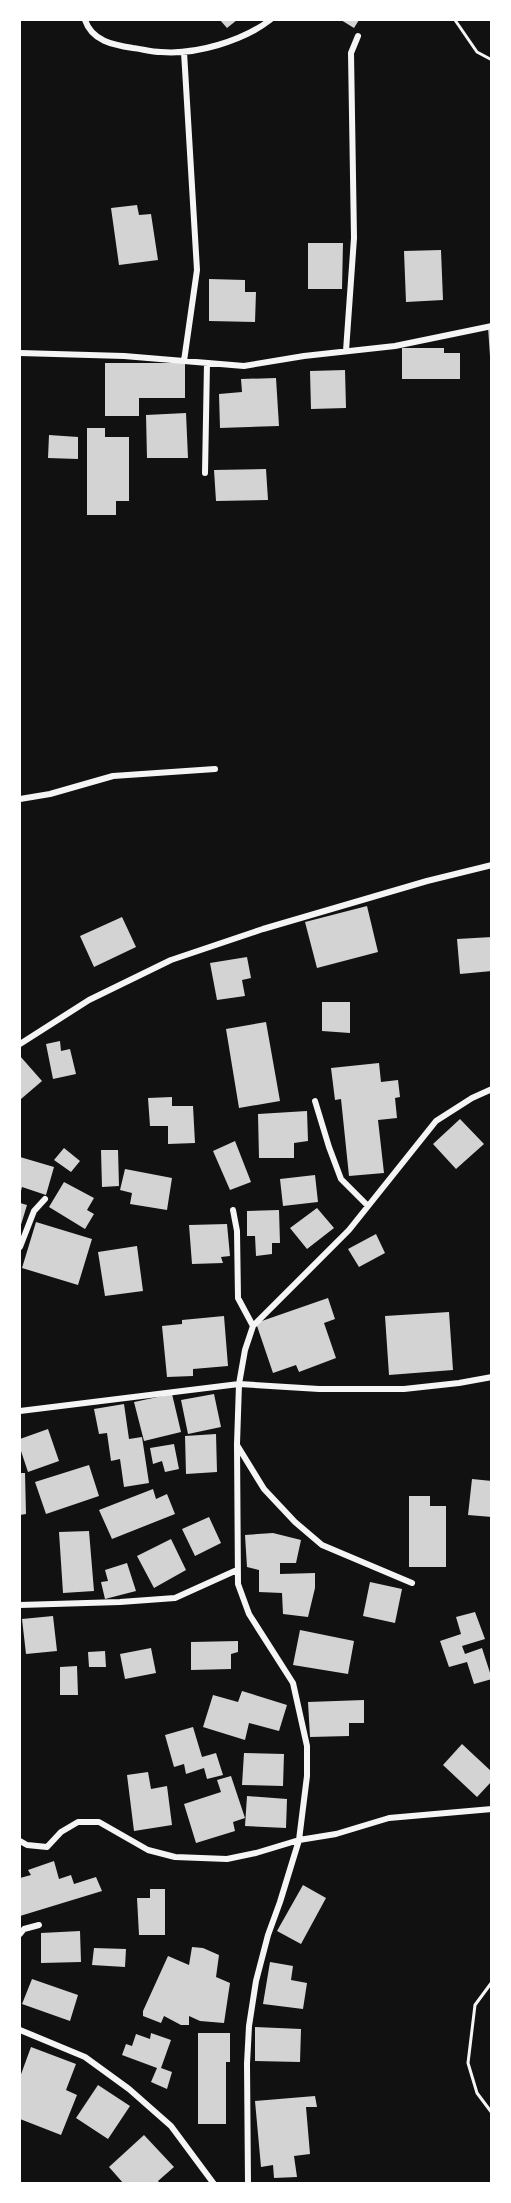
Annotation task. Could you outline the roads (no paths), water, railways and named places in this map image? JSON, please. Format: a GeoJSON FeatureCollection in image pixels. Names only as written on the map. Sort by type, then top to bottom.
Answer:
{"type":"FeatureCollection","features":[{"type":"Feature","properties":{"kind":"street"},"geometry":{"type":"LineString","coordinates":[[85,20],[88,29],[108,44],[160,52],[183,52],[237,39],[270,20]]}},
{"type":"Feature","properties":{"kind":"street"},"geometry":{"type":"LineString","coordinates":[[346,351],[354,238],[351,53],[358,36]]}},
{"type":"Feature","properties":{"kind":"street"},"geometry":{"type":"LineString","coordinates":[[183,52],[197,270],[184,361]]}},
{"type":"Feature","properties":{"kind":"street"},"geometry":{"type":"LineString","coordinates":[[20,353],[124,356],[244,366],[395,346],[492,326]]}},
{"type":"Feature","properties":{"kind":"street"},"geometry":{"type":"LineString","coordinates":[[205,473],[207,363]]}},
{"type":"Feature","properties":{"kind":"street"},"geometry":{"type":"LineString","coordinates":[[20,799],[51,794],[113,776],[215,769]]}},
{"type":"Feature","properties":{"kind":"street"},"geometry":{"type":"LineString","coordinates":[[20,1044],[89,999],[171,960],[264,929],[427,881],[492,865]]}},
{"type":"Feature","properties":{"kind":"street"},"geometry":{"type":"LineString","coordinates":[[248,2184],[246,2064],[249,2026],[256,1982],[268,1935],[298,1840],[307,1776],[307,1746],[293,1683],[249,1614],[238,1584],[237,1444],[239,1384],[245,1350],[253,1326],[349,1230],[436,1121],[472,1098],[492,1089]]}},
{"type":"Feature","properties":{"kind":"street"},"geometry":{"type":"LineString","coordinates":[[315,1101],[328,1146],[341,1179],[368,1206]]}},
{"type":"Feature","properties":{"kind":"street"},"geometry":{"type":"LineString","coordinates":[[20,1247],[34,1211],[45,1199]]}},
{"type":"Feature","properties":{"kind":"street"},"geometry":{"type":"LineString","coordinates":[[233,1210],[237,1232],[238,1298],[253,1326]]}},
{"type":"Feature","properties":{"kind":"street"},"geometry":{"type":"LineString","coordinates":[[20,1411],[239,1384],[319,1389],[404,1389],[492,1377]]}},
{"type":"Feature","properties":{"kind":"street"},"geometry":{"type":"LineString","coordinates":[[237,1444],[264,1489],[295,1522],[322,1545],[412,1583]]}},
{"type":"Feature","properties":{"kind":"street"},"geometry":{"type":"LineString","coordinates":[[20,1605],[175,1598],[237,1570]]}},
{"type":"Feature","properties":{"kind":"street"},"geometry":{"type":"LineString","coordinates":[[20,1841],[27,1845],[47,1847],[62,1832],[78,1822],[99,1822],[148,1850],[175,1857],[227,1859],[389,1818],[492,1809]]}},
{"type":"Feature","properties":{"kind":"street"},"geometry":{"type":"LineString","coordinates":[[20,1934],[24,1929],[39,1925]]}},
{"type":"Feature","properties":{"kind":"street"},"geometry":{"type":"LineString","coordinates":[[20,2030],[85,2057],[129,2089],[171,2126],[214,2184]]}}]}
